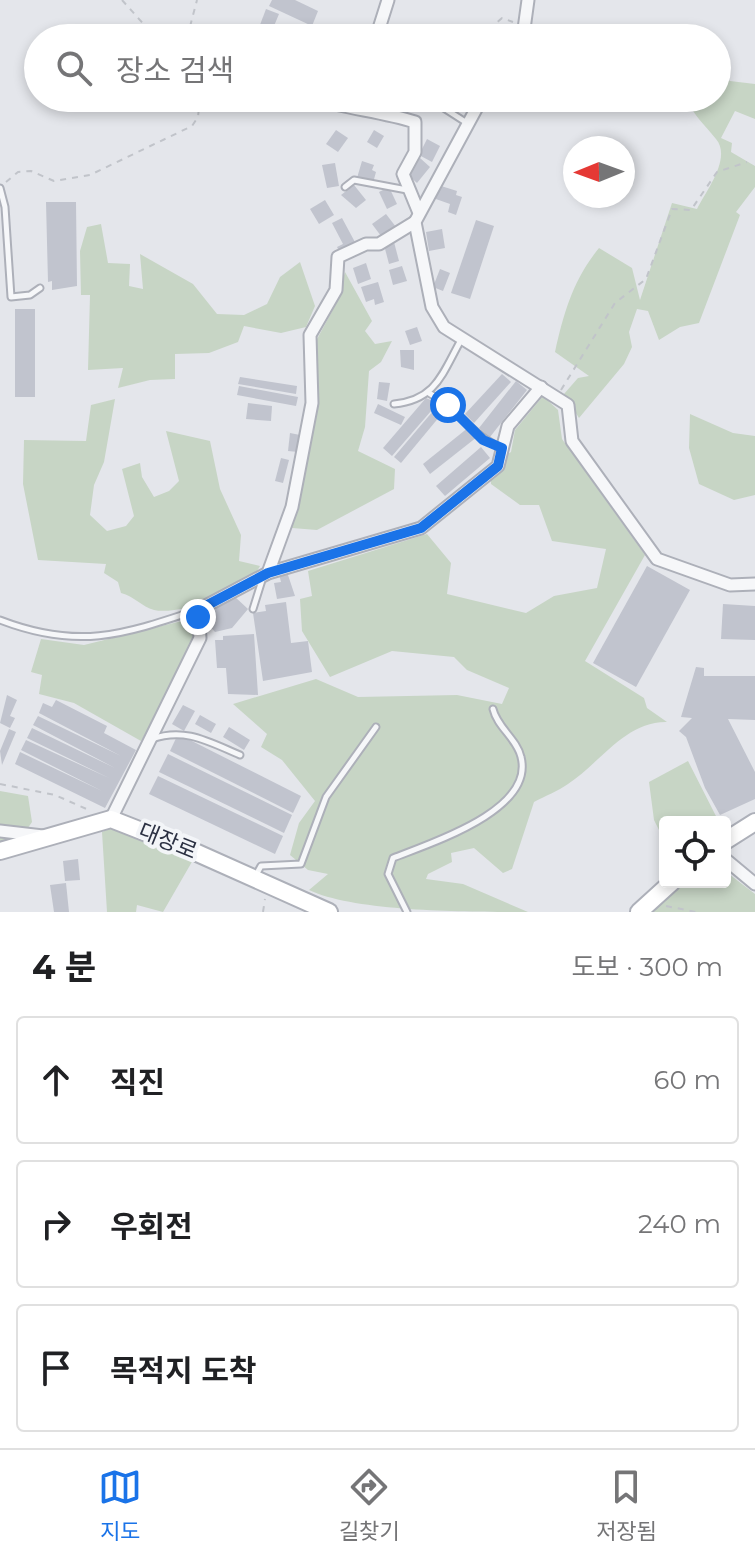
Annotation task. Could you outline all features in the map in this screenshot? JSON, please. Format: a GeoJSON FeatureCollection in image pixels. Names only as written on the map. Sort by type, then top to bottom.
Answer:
{"type":"FeatureCollection","features":[{"type":"Feature","properties":{"kind":"street"},"geometry":{"type":"LineString","coordinates":[[380,24],[388,0]]}},
{"type":"Feature","properties":{"kind":"street"},"geometry":{"type":"LineString","coordinates":[[523,24],[528,0]]}},
{"type":"Feature","properties":{"kind":"street"},"geometry":{"type":"LineString","coordinates":[[384,112],[415,122],[415,152],[403,174],[417,218],[432,307],[444,327],[568,405],[572,441],[657,559],[730,585],[755,584]]}},
{"type":"Feature","properties":{"kind":"street"},"geometry":{"type":"LineString","coordinates":[[266,574],[292,507],[312,403],[310,335],[336,290],[338,257],[366,244],[379,244],[417,218],[474,112]]}},
{"type":"Feature","properties":{"kind":"street"},"geometry":{"type":"LineString","coordinates":[[111,819],[200,638],[198,610],[266,574],[421,528],[498,466],[508,426],[541,387]]}},
{"type":"Feature","properties":{"kind":"street","name":"대장로"},"geometry":{"type":"LineString","coordinates":[[0,851],[43,836],[111,819],[329,912]]}},
{"type":"Feature","properties":{"kind":"street"},"geometry":{"type":"LineString","coordinates":[[731,837],[755,822]]}},
{"type":"Feature","properties":{"kind":"street"},"geometry":{"type":"LineString","coordinates":[[0,831],[43,836]]}},
{"type":"Feature","properties":{"kind":"street"},"geometry":{"type":"LineString","coordinates":[[731,864],[755,884]]}},
{"type":"Feature","properties":{"kind":"street"},"geometry":{"type":"LineString","coordinates":[[643,908],[665,888]]}},
{"type":"Feature","properties":{"kind":"lane"},"geometry":{"type":"LineString","coordinates":[[450,112],[468,124]]}},
{"type":"Feature","properties":{"kind":"lane"},"geometry":{"type":"LineString","coordinates":[[345,187],[354,180],[408,190]]}},
{"type":"Feature","properties":{"kind":"lane"},"geometry":{"type":"LineString","coordinates":[[0,188],[5,207],[11,297],[30,295],[40,288]]}},
{"type":"Feature","properties":{"kind":"lane"},"geometry":{"type":"LineString","coordinates":[[394,404],[416,402],[429,393],[462,339]]}},
{"type":"Feature","properties":{"kind":"lane"},"geometry":{"type":"LineString","coordinates":[[429,393],[448,405],[483,440],[502,448]]}},
{"type":"Feature","properties":{"kind":"lane"},"geometry":{"type":"LineString","coordinates":[[253,609],[266,574]]}},
{"type":"Feature","properties":{"kind":"lane"},"geometry":{"type":"LineString","coordinates":[[0,620],[33,632],[79,639],[103,637],[198,610]]}},
{"type":"Feature","properties":{"kind":"lane"},"geometry":{"type":"LineString","coordinates":[[407,912],[388,874],[393,858],[474,824],[498,809],[520,775],[521,757],[493,709]]}},
{"type":"Feature","properties":{"kind":"lane"},"geometry":{"type":"LineString","coordinates":[[261,882],[261,866],[301,864],[326,797],[376,727]]}},
{"type":"Feature","properties":{"kind":"lane"},"geometry":{"type":"LineString","coordinates":[[152,739],[170,732],[188,733],[240,755]]}},
{"type":"Feature","properties":{"kind":"path"},"geometry":{"type":"LineString","coordinates":[[122,0],[143,24]]}},
{"type":"Feature","properties":{"kind":"path"},"geometry":{"type":"LineString","coordinates":[[191,24],[197,0]]}},
{"type":"Feature","properties":{"kind":"path"},"geometry":{"type":"LineString","coordinates":[[0,188],[18,172],[31,171],[54,181],[106,168],[117,159],[192,126],[199,112]]}},
{"type":"Feature","properties":{"kind":"path"},"geometry":{"type":"LineString","coordinates":[[555,396],[576,370],[615,303],[646,279],[672,209],[691,210],[717,172],[747,162]]}},
{"type":"Feature","properties":{"kind":"path"},"geometry":{"type":"LineString","coordinates":[[0,784],[55,795],[111,819]]}},
{"type":"Feature","properties":{"kind":"path"},"geometry":{"type":"LineString","coordinates":[[261,882],[263,912]]}},
{"type":"Feature","properties":{"kind":"path"},"geometry":{"type":"LineString","coordinates":[[643,908],[696,912]]}},
{"type":"Feature","properties":{"kind":"green space"},"geometry":{"type":"Polygon","coordinates":[[[731,81],[755,84],[755,119],[735,111],[721,138],[732,143],[731,152],[755,166],[755,187],[736,212],[740,215],[699,323],[680,327],[659,340],[648,311],[637,309],[629,332],[632,347],[624,364],[579,418],[564,394],[578,378],[589,376],[555,352],[571,297],[582,272],[599,248],[632,268],[640,300],[672,203],[697,209],[719,165],[720,147],[694,112],[731,112],[731,81]]]}},
{"type":"Feature","properties":{"kind":"green space"},"geometry":{"type":"Polygon","coordinates":[[[101,224],[108,263],[130,264],[129,286],[143,289],[140,254],[193,284],[217,314],[244,315],[267,304],[280,277],[300,262],[315,306],[306,327],[281,333],[244,326],[238,342],[209,353],[175,354],[175,379],[150,380],[118,388],[123,368],[88,370],[90,295],[81,295],[80,251],[87,227],[101,224]]]}},
{"type":"Feature","properties":{"kind":"green space"},"geometry":{"type":"Polygon","coordinates":[[[345,272],[372,321],[365,331],[375,344],[392,341],[381,362],[369,371],[365,427],[358,451],[395,469],[394,489],[317,530],[292,528],[317,414],[316,341],[337,302],[345,272]]]}},
{"type":"Feature","properties":{"kind":"green space"},"geometry":{"type":"Polygon","coordinates":[[[543,396],[558,410],[562,439],[645,555],[585,661],[644,698],[647,708],[667,722],[652,723],[626,735],[568,784],[534,802],[512,869],[503,873],[474,848],[451,853],[452,862],[428,874],[426,879],[463,884],[528,912],[383,907],[354,903],[309,890],[328,874],[308,870],[290,855],[299,823],[315,801],[282,760],[261,747],[267,734],[233,704],[316,679],[358,697],[457,695],[502,704],[509,688],[467,670],[454,657],[392,651],[330,677],[302,631],[300,599],[312,596],[308,571],[427,534],[451,563],[447,594],[526,613],[554,596],[597,588],[606,549],[552,541],[539,505],[520,505],[491,484],[490,464],[511,452],[515,430],[543,396]]]}},
{"type":"Feature","properties":{"kind":"green space"},"geometry":{"type":"Polygon","coordinates":[[[115,399],[104,462],[94,485],[90,515],[107,531],[126,526],[134,516],[122,469],[140,463],[142,477],[154,497],[169,491],[179,481],[166,431],[210,441],[220,489],[241,535],[239,561],[260,566],[243,584],[197,605],[154,610],[121,593],[118,582],[104,573],[106,564],[38,560],[23,484],[24,440],[86,441],[91,405],[115,399]]]}},
{"type":"Feature","properties":{"kind":"green space"},"geometry":{"type":"Polygon","coordinates":[[[690,414],[733,433],[755,436],[755,495],[734,500],[699,484],[689,448],[690,414]]]}},
{"type":"Feature","properties":{"kind":"green space"},"geometry":{"type":"Polygon","coordinates":[[[194,618],[193,647],[141,741],[74,703],[39,694],[42,675],[31,672],[41,639],[84,645],[194,618]]]}},
{"type":"Feature","properties":{"kind":"green space"},"geometry":{"type":"Polygon","coordinates":[[[688,761],[716,816],[659,816],[659,830],[654,820],[649,782],[688,761]]]}},
{"type":"Feature","properties":{"kind":"green space"},"geometry":{"type":"Polygon","coordinates":[[[0,791],[28,796],[32,822],[21,838],[0,844],[0,791]]]}},
{"type":"Feature","properties":{"kind":"green space"},"geometry":{"type":"Polygon","coordinates":[[[114,827],[193,860],[163,912],[137,905],[136,912],[107,912],[102,832],[114,827]]]}},
{"type":"Feature","properties":{"kind":"green space"},"geometry":{"type":"Polygon","coordinates":[[[731,876],[755,894],[755,912],[649,912],[679,888],[731,888],[731,876]]]}},
{"type":"Feature","properties":{"kind":"building"},"geometry":{"type":"Polygon","coordinates":[[[272,0],[295,0],[318,11],[313,24],[308,24],[269,6],[272,0]]]}},
{"type":"Feature","properties":{"kind":"building"},"geometry":{"type":"Polygon","coordinates":[[[266,9],[279,14],[275,24],[260,24],[266,9]]]}},
{"type":"Feature","properties":{"kind":"building"},"geometry":{"type":"Polygon","coordinates":[[[336,130],[348,138],[338,152],[326,144],[336,130]]]}},
{"type":"Feature","properties":{"kind":"building"},"geometry":{"type":"Polygon","coordinates":[[[374,130],[384,136],[377,148],[367,142],[374,130]]]}},
{"type":"Feature","properties":{"kind":"building"},"geometry":{"type":"Polygon","coordinates":[[[427,139],[440,146],[432,162],[419,155],[427,139]]]}},
{"type":"Feature","properties":{"kind":"building"},"geometry":{"type":"Polygon","coordinates":[[[420,158],[430,167],[417,183],[407,174],[420,158]]]}},
{"type":"Feature","properties":{"kind":"building"},"geometry":{"type":"Polygon","coordinates":[[[362,161],[374,165],[373,183],[357,178],[362,161]]]}},
{"type":"Feature","properties":{"kind":"building"},"geometry":{"type":"Polygon","coordinates":[[[335,163],[339,186],[327,188],[322,165],[335,163]]]}},
{"type":"Feature","properties":{"kind":"building"},"geometry":{"type":"Polygon","coordinates":[[[354,185],[366,200],[356,208],[341,195],[354,185]]]}},
{"type":"Feature","properties":{"kind":"building"},"geometry":{"type":"Polygon","coordinates":[[[438,185],[457,191],[456,195],[462,197],[456,215],[448,212],[450,204],[433,198],[438,185]]]}},
{"type":"Feature","properties":{"kind":"building"},"geometry":{"type":"Polygon","coordinates":[[[389,187],[397,204],[387,209],[379,192],[389,187]]]}},
{"type":"Feature","properties":{"kind":"building"},"geometry":{"type":"Polygon","coordinates":[[[325,200],[334,215],[319,224],[310,209],[325,200]]]}},
{"type":"Feature","properties":{"kind":"building"},"geometry":{"type":"Polygon","coordinates":[[[46,202],[76,202],[77,286],[52,290],[52,281],[48,282],[46,202]]]}},
{"type":"Feature","properties":{"kind":"building"},"geometry":{"type":"Polygon","coordinates":[[[386,214],[396,227],[381,236],[372,224],[386,214]]]}},
{"type":"Feature","properties":{"kind":"building"},"geometry":{"type":"Polygon","coordinates":[[[342,218],[356,244],[340,253],[337,247],[343,244],[332,223],[342,218]]]}},
{"type":"Feature","properties":{"kind":"building"},"geometry":{"type":"Polygon","coordinates":[[[476,220],[494,226],[470,299],[451,293],[476,220]]]}},
{"type":"Feature","properties":{"kind":"building"},"geometry":{"type":"Polygon","coordinates":[[[442,229],[445,248],[429,251],[426,232],[442,229]]]}},
{"type":"Feature","properties":{"kind":"building"},"geometry":{"type":"Polygon","coordinates":[[[394,242],[399,261],[389,264],[384,245],[394,242]]]}},
{"type":"Feature","properties":{"kind":"building"},"geometry":{"type":"Polygon","coordinates":[[[366,263],[371,279],[358,284],[353,268],[366,263]]]}},
{"type":"Feature","properties":{"kind":"building"},"geometry":{"type":"Polygon","coordinates":[[[402,266],[407,281],[393,285],[389,270],[402,266]]]}},
{"type":"Feature","properties":{"kind":"building"},"geometry":{"type":"Polygon","coordinates":[[[440,269],[450,273],[443,291],[433,287],[440,269]]]}},
{"type":"Feature","properties":{"kind":"building"},"geometry":{"type":"Polygon","coordinates":[[[378,282],[384,302],[375,305],[374,299],[366,302],[361,287],[378,282]]]}},
{"type":"Feature","properties":{"kind":"building"},"geometry":{"type":"Polygon","coordinates":[[[15,309],[35,309],[35,397],[15,397],[15,309]]]}},
{"type":"Feature","properties":{"kind":"building"},"geometry":{"type":"Polygon","coordinates":[[[417,327],[422,341],[410,345],[405,331],[417,327]]]}},
{"type":"Feature","properties":{"kind":"building"},"geometry":{"type":"Polygon","coordinates":[[[400,350],[414,350],[414,370],[401,367],[400,350]]]}},
{"type":"Feature","properties":{"kind":"building"},"geometry":{"type":"Polygon","coordinates":[[[502,374],[511,382],[474,423],[465,414],[502,374]]]}},
{"type":"Feature","properties":{"kind":"building"},"geometry":{"type":"Polygon","coordinates":[[[240,377],[297,386],[296,394],[238,384],[240,377]]]}},
{"type":"Feature","properties":{"kind":"building"},"geometry":{"type":"Polygon","coordinates":[[[516,381],[527,390],[490,437],[479,428],[516,381]]]}},
{"type":"Feature","properties":{"kind":"building"},"geometry":{"type":"Polygon","coordinates":[[[379,382],[390,383],[387,401],[377,399],[379,382]]]}},
{"type":"Feature","properties":{"kind":"building"},"geometry":{"type":"Polygon","coordinates":[[[239,386],[298,397],[296,406],[237,395],[239,386]]]}},
{"type":"Feature","properties":{"kind":"building"},"geometry":{"type":"Polygon","coordinates":[[[426,398],[438,403],[392,456],[383,448],[426,398]]]}},
{"type":"Feature","properties":{"kind":"building"},"geometry":{"type":"Polygon","coordinates":[[[248,403],[272,406],[271,421],[246,419],[248,403]]]}},
{"type":"Feature","properties":{"kind":"building"},"geometry":{"type":"Polygon","coordinates":[[[378,404],[405,417],[401,425],[374,413],[378,404]]]}},
{"type":"Feature","properties":{"kind":"building"},"geometry":{"type":"Polygon","coordinates":[[[439,404],[445,410],[401,463],[394,457],[439,404]]]}},
{"type":"Feature","properties":{"kind":"building"},"geometry":{"type":"Polygon","coordinates":[[[469,427],[477,437],[430,474],[423,464],[469,427]]]}},
{"type":"Feature","properties":{"kind":"building"},"geometry":{"type":"Polygon","coordinates":[[[290,433],[300,435],[298,452],[288,451],[290,433]]]}},
{"type":"Feature","properties":{"kind":"building"},"geometry":{"type":"Polygon","coordinates":[[[481,447],[490,458],[445,496],[436,486],[481,447]]]}},
{"type":"Feature","properties":{"kind":"building"},"geometry":{"type":"Polygon","coordinates":[[[281,458],[289,460],[283,483],[275,481],[281,458]]]}},
{"type":"Feature","properties":{"kind":"building"},"geometry":{"type":"Polygon","coordinates":[[[647,566],[690,590],[636,687],[593,663],[647,566]]]}},
{"type":"Feature","properties":{"kind":"building"},"geometry":{"type":"Polygon","coordinates":[[[287,572],[295,596],[277,599],[274,583],[281,582],[279,574],[287,572]]]}},
{"type":"Feature","properties":{"kind":"building"},"geometry":{"type":"Polygon","coordinates":[[[234,596],[248,609],[232,628],[215,632],[201,616],[209,609],[214,612],[219,604],[234,596]]]}},
{"type":"Feature","properties":{"kind":"building"},"geometry":{"type":"Polygon","coordinates":[[[286,602],[291,643],[308,641],[312,672],[263,681],[253,613],[266,611],[265,605],[286,602]]]}},
{"type":"Feature","properties":{"kind":"building"},"geometry":{"type":"Polygon","coordinates":[[[723,604],[755,606],[755,640],[721,639],[723,604]]]}},
{"type":"Feature","properties":{"kind":"building"},"geometry":{"type":"Polygon","coordinates":[[[254,634],[258,695],[228,694],[226,668],[217,668],[215,640],[223,640],[223,636],[254,634]]]}},
{"type":"Feature","properties":{"kind":"building"},"geometry":{"type":"Polygon","coordinates":[[[696,667],[704,668],[704,676],[755,676],[755,720],[728,719],[755,772],[755,799],[720,815],[705,788],[686,737],[679,731],[692,718],[681,717],[696,667]]]}},
{"type":"Feature","properties":{"kind":"building"},"geometry":{"type":"Polygon","coordinates":[[[7,695],[17,700],[10,716],[15,718],[10,728],[0,723],[7,695]]]}},
{"type":"Feature","properties":{"kind":"building"},"geometry":{"type":"Polygon","coordinates":[[[56,700],[107,726],[104,733],[136,750],[105,808],[15,764],[20,752],[102,791],[21,750],[26,740],[109,778],[27,738],[32,728],[115,768],[33,725],[38,716],[121,756],[39,713],[43,703],[52,707],[56,700]]]}},
{"type":"Feature","properties":{"kind":"building"},"geometry":{"type":"Polygon","coordinates":[[[183,705],[195,711],[184,731],[172,724],[183,705]]]}},
{"type":"Feature","properties":{"kind":"building"},"geometry":{"type":"Polygon","coordinates":[[[200,715],[216,724],[211,733],[195,724],[200,715]]]}},
{"type":"Feature","properties":{"kind":"building"},"geometry":{"type":"Polygon","coordinates":[[[229,727],[250,740],[244,750],[223,737],[229,727]]]}},
{"type":"Feature","properties":{"kind":"building"},"geometry":{"type":"Polygon","coordinates":[[[9,729],[16,732],[2,765],[0,751],[9,729]]]}},
{"type":"Feature","properties":{"kind":"building"},"geometry":{"type":"Polygon","coordinates":[[[178,734],[301,796],[293,813],[170,751],[178,734]]]}},
{"type":"Feature","properties":{"kind":"building"},"geometry":{"type":"Polygon","coordinates":[[[168,754],[292,815],[284,833],[159,772],[168,754]]]}},
{"type":"Feature","properties":{"kind":"building"},"geometry":{"type":"Polygon","coordinates":[[[158,776],[283,836],[275,854],[149,794],[158,776]]]}},
{"type":"Feature","properties":{"kind":"building"},"geometry":{"type":"Polygon","coordinates":[[[78,859],[80,880],[65,881],[63,861],[78,859]]]}},
{"type":"Feature","properties":{"kind":"building"},"geometry":{"type":"Polygon","coordinates":[[[66,883],[69,912],[54,912],[50,885],[66,883]]]}},
{"type":"Feature","properties":{"kind":"route"},"geometry":{"type":"LineString","coordinates":[[198,617],[198,610],[268,573],[421,528],[498,466],[502,448],[483,440],[448,405]]}}]}
